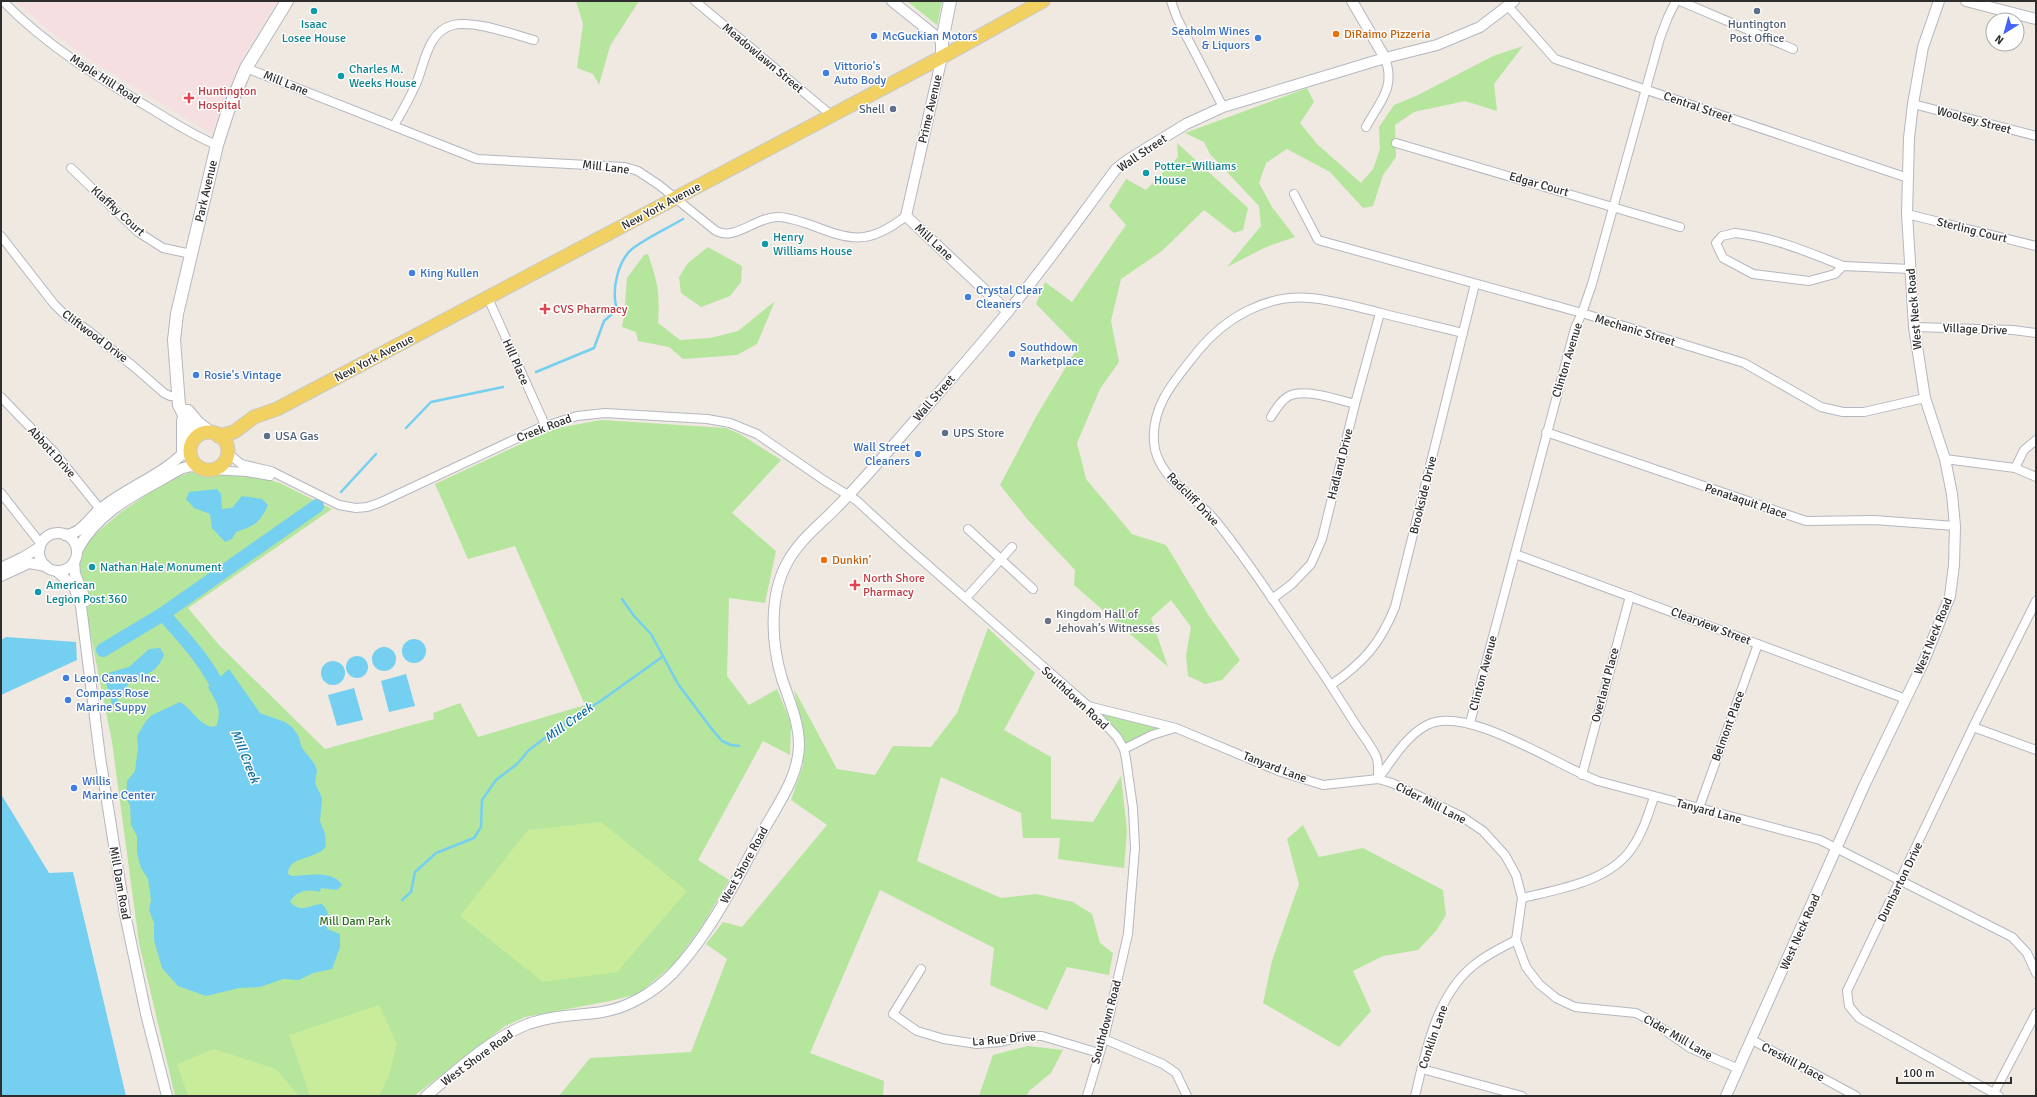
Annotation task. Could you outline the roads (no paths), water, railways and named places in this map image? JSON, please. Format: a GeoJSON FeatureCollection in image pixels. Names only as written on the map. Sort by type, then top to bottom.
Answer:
{"type":"FeatureCollection","features":[{"type":"Feature","properties":{"kind":"main road","name":"Park Avenue"},"geometry":{"type":"LineString","coordinates":[[189,446],[191,428],[179,405],[174,348],[174,327],[217,145],[231,101],[246,68],[287,1]]}},
{"type":"Feature","properties":{"kind":"main road","name":"Prime Avenue"},"geometry":{"type":"LineString","coordinates":[[942,57],[942,41],[950,1]]}},
{"type":"Feature","properties":{"kind":"main road","name":"New York Avenue"},"geometry":{"type":"LineString","coordinates":[[214,434],[234,432],[254,417],[277,409],[488,298],[942,57],[1043,1]]}},
{"type":"Feature","properties":{"kind":"main road","name":"Park Avenue"},"geometry":{"type":"LineString","coordinates":[[179,396],[194,420],[214,434]]}},
{"type":"Feature","properties":{"kind":"main road","name":"New York Avenue"},"geometry":{"type":"LineString","coordinates":[[228,452],[243,435],[277,409]]}},
{"type":"Feature","properties":{"kind":"main road"},"geometry":{"type":"LineString","coordinates":[[182,411],[184,430],[191,457],[198,466],[211,470],[221,464],[228,452],[226,443],[214,434],[199,435],[189,446]]}},
{"type":"Feature","properties":{"kind":"street","name":"Maple Hill Road"},"geometry":{"type":"LineString","coordinates":[[3,1],[36,31],[83,66],[175,123],[217,145]]}},
{"type":"Feature","properties":{"kind":"street","name":"Meadowlawn Street"},"geometry":{"type":"LineString","coordinates":[[695,1],[831,115]]}},
{"type":"Feature","properties":{"kind":"street"},"geometry":{"type":"LineString","coordinates":[[892,1],[942,41]]}},
{"type":"Feature","properties":{"kind":"street"},"geometry":{"type":"LineString","coordinates":[[1171,1],[1177,18],[1222,107]]}},
{"type":"Feature","properties":{"kind":"street"},"geometry":{"type":"LineString","coordinates":[[1352,1],[1385,58],[1390,71],[1390,82],[1366,127]]}},
{"type":"Feature","properties":{"kind":"street","name":"Clinton Avenue"},"geometry":{"type":"LineString","coordinates":[[1470,723],[1516,554],[1546,432],[1575,328],[1582,314],[1615,206],[1660,38],[1676,1]]}},
{"type":"Feature","properties":{"kind":"street"},"geometry":{"type":"LineString","coordinates":[[1680,1],[1792,49]]}},
{"type":"Feature","properties":{"kind":"street","name":"West Neck Road"},"geometry":{"type":"LineString","coordinates":[[1726,1096],[1836,849],[1934,639],[1950,596],[1954,565],[1955,526],[1945,459],[1925,398],[1914,327],[1908,214],[1909,138],[1913,104],[1923,47],[1939,1]]}},
{"type":"Feature","properties":{"kind":"street"},"geometry":{"type":"LineString","coordinates":[[1966,1],[2036,19]]}},
{"type":"Feature","properties":{"kind":"street","name":"Wall Street"},"geometry":{"type":"LineString","coordinates":[[848,495],[1008,312],[1116,169],[1186,124],[1222,107],[1385,58],[1437,45],[1480,26],[1511,3]]}},
{"type":"Feature","properties":{"kind":"street","name":"Central Street"},"geometry":{"type":"LineString","coordinates":[[1511,3],[1555,59],[1908,178]]}},
{"type":"Feature","properties":{"kind":"street"},"geometry":{"type":"LineString","coordinates":[[394,126],[418,80],[429,47],[443,29],[454,25],[473,25],[534,40]]}},
{"type":"Feature","properties":{"kind":"street","name":"Prime Avenue"},"geometry":{"type":"LineString","coordinates":[[906,216],[942,57]]}},
{"type":"Feature","properties":{"kind":"street","name":"Mill Lane"},"geometry":{"type":"LineString","coordinates":[[246,68],[477,159],[625,167],[643,175],[659,185],[716,231],[723,234],[733,234],[762,219],[779,217],[796,220],[841,236],[860,238],[879,234],[906,216],[1008,312]]}},
{"type":"Feature","properties":{"kind":"street","name":"Woolsey Street"},"geometry":{"type":"LineString","coordinates":[[1913,104],[2036,136]]}},
{"type":"Feature","properties":{"kind":"street","name":"Edgar Court"},"geometry":{"type":"LineString","coordinates":[[1396,143],[1680,226]]}},
{"type":"Feature","properties":{"kind":"street","name":"Klaffky Court"},"geometry":{"type":"LineString","coordinates":[[72,168],[138,232],[163,248],[191,254]]}},
{"type":"Feature","properties":{"kind":"street","name":"Mechanic Street"},"geometry":{"type":"LineString","coordinates":[[1294,194],[1318,240],[1582,314],[1744,363],[1821,407],[1842,412],[1864,412],[1925,398]]}},
{"type":"Feature","properties":{"kind":"street","name":"Sterling Court"},"geometry":{"type":"LineString","coordinates":[[1908,214],[2036,246]]}},
{"type":"Feature","properties":{"kind":"street"},"geometry":{"type":"LineString","coordinates":[[1843,266],[1835,274],[1809,281],[1753,274],[1723,258],[1716,243],[1722,236],[1736,233],[1756,235],[1798,248],[1843,266],[1911,269]]}},
{"type":"Feature","properties":{"kind":"street","name":"Cliftwood Drive"},"geometry":{"type":"LineString","coordinates":[[1,236],[54,304],[65,315],[109,347],[164,393],[170,396],[179,396]]}},
{"type":"Feature","properties":{"kind":"street","name":"Brookside Drive"},"geometry":{"type":"LineString","coordinates":[[1331,685],[1352,670],[1371,651],[1385,630],[1395,607],[1475,284]]}},
{"type":"Feature","properties":{"kind":"street","name":"Hill Place"},"geometry":{"type":"LineString","coordinates":[[488,298],[545,426]]}},
{"type":"Feature","properties":{"kind":"street","name":"Radcliff Drive"},"geometry":{"type":"LineString","coordinates":[[1378,780],[1377,758],[1331,685],[1272,599],[1215,520],[1202,506],[1175,483],[1162,467],[1154,444],[1155,417],[1164,395],[1205,343],[1226,324],[1247,311],[1266,303],[1286,298],[1309,298],[1339,302],[1463,333]]}},
{"type":"Feature","properties":{"kind":"street","name":"Hadland Drive"},"geometry":{"type":"LineString","coordinates":[[1272,599],[1292,584],[1311,564],[1322,539],[1355,404],[1380,313]]}},
{"type":"Feature","properties":{"kind":"street","name":"Village Drive"},"geometry":{"type":"LineString","coordinates":[[1914,327],[2014,330],[2036,333]]}},
{"type":"Feature","properties":{"kind":"street"},"geometry":{"type":"LineString","coordinates":[[1271,417],[1282,401],[1296,394],[1319,396],[1355,404]]}},
{"type":"Feature","properties":{"kind":"street","name":"Abbott Drive"},"geometry":{"type":"LineString","coordinates":[[1,397],[54,452],[100,509]]}},
{"type":"Feature","properties":{"kind":"street","name":"Creek Road"},"geometry":{"type":"LineString","coordinates":[[228,452],[244,465],[266,469],[339,505],[356,508],[367,507],[545,426],[576,416],[604,413],[694,417],[722,421],[757,434],[848,495]]}},
{"type":"Feature","properties":{"kind":"street","name":"Penataquit Place"},"geometry":{"type":"LineString","coordinates":[[1546,432],[1806,521],[1889,521],[1955,526]]}},
{"type":"Feature","properties":{"kind":"street"},"geometry":{"type":"LineString","coordinates":[[2016,468],[2024,450],[2036,440]]}},
{"type":"Feature","properties":{"kind":"street"},"geometry":{"type":"LineString","coordinates":[[1,568],[22,558],[51,535],[65,535],[81,529],[100,509],[166,469],[189,446]]}},
{"type":"Feature","properties":{"kind":"street"},"geometry":{"type":"LineString","coordinates":[[1945,459],[2016,468],[2036,477]]}},
{"type":"Feature","properties":{"kind":"street"},"geometry":{"type":"LineString","coordinates":[[1,576],[29,563],[46,566],[58,572],[69,568],[74,562],[77,551],[83,540],[95,525],[130,497],[182,467],[198,466]]}},
{"type":"Feature","properties":{"kind":"street","name":"Creek Road"},"geometry":{"type":"LineString","coordinates":[[211,470],[247,472],[286,479]]}},
{"type":"Feature","properties":{"kind":"street"},"geometry":{"type":"LineString","coordinates":[[1,493],[40,545],[41,560],[46,566]]}},
{"type":"Feature","properties":{"kind":"street","name":"Southdown Road"},"geometry":{"type":"LineString","coordinates":[[848,495],[861,504],[904,545],[1087,706],[1117,737],[1124,749],[1133,808],[1134,864],[1128,934],[1104,1039],[1087,1096]]}},
{"type":"Feature","properties":{"kind":"street","name":"West Shore Road"},"geometry":{"type":"LineString","coordinates":[[426,1096],[489,1046],[523,1026],[555,1016],[608,1010],[625,1005],[641,997],[672,974],[701,938],[740,874],[777,806],[789,782],[797,759],[799,744],[797,729],[779,668],[775,644],[775,611],[780,581],[788,562],[798,546],[848,495]]}},
{"type":"Feature","properties":{"kind":"street"},"geometry":{"type":"LineString","coordinates":[[968,529],[1033,589]]}},
{"type":"Feature","properties":{"kind":"street"},"geometry":{"type":"LineString","coordinates":[[65,535],[73,541],[77,551]]}},
{"type":"Feature","properties":{"kind":"street"},"geometry":{"type":"LineString","coordinates":[[966,598],[1000,558],[1012,547]]}},
{"type":"Feature","properties":{"kind":"street","name":"Clearview Street"},"geometry":{"type":"LineString","coordinates":[[1516,554],[1906,699]]}},
{"type":"Feature","properties":{"kind":"street","name":"Mill Dam Road"},"geometry":{"type":"LineString","coordinates":[[74,562],[75,574],[84,593],[88,610],[88,667]]}},
{"type":"Feature","properties":{"kind":"street","name":"Mill Dam Road"},"geometry":{"type":"LineString","coordinates":[[58,572],[72,584],[79,600],[106,793],[128,926],[145,1008],[167,1096]]}},
{"type":"Feature","properties":{"kind":"street","name":"Overland Place"},"geometry":{"type":"LineString","coordinates":[[1582,775],[1630,596]]}},
{"type":"Feature","properties":{"kind":"street","name":"Dumbarton Drive"},"geometry":{"type":"LineString","coordinates":[[1997,1095],[1859,1018],[1849,1006],[1848,992],[1973,727],[2036,601]]}},
{"type":"Feature","properties":{"kind":"street","name":"Belmont Place"},"geometry":{"type":"LineString","coordinates":[[1699,808],[1758,644]]}},
{"type":"Feature","properties":{"kind":"street","name":"Tanyard Lane"},"geometry":{"type":"LineString","coordinates":[[1087,706],[1176,728],[1281,772],[1323,785],[1378,780],[1392,783]]}},
{"type":"Feature","properties":{"kind":"street","name":"Tanyard Lane"},"geometry":{"type":"LineString","coordinates":[[1378,780],[1404,745],[1428,724],[1446,720],[1470,723],[1512,739],[1582,775],[1654,797],[1820,840],[2012,937],[2027,953],[2036,973]]}},
{"type":"Feature","properties":{"kind":"street"},"geometry":{"type":"LineString","coordinates":[[1973,727],[2036,750]]}},
{"type":"Feature","properties":{"kind":"street"},"geometry":{"type":"LineString","coordinates":[[1124,749],[1152,735],[1176,728]]}},
{"type":"Feature","properties":{"kind":"street","name":"Cider Mill Lane"},"geometry":{"type":"LineString","coordinates":[[1392,783],[1443,806],[1483,832],[1505,855],[1516,875],[1522,898],[1516,940],[1526,967],[1538,984],[1556,998],[1575,1007],[1636,1013],[1653,1022],[1690,1048],[1738,1069]]}},
{"type":"Feature","properties":{"kind":"street"},"geometry":{"type":"LineString","coordinates":[[1522,898],[1586,880],[1617,865],[1632,849],[1643,830],[1654,797]]}},
{"type":"Feature","properties":{"kind":"street","name":"Conklin Lane"},"geometry":{"type":"LineString","coordinates":[[1415,1096],[1441,1009],[1449,994],[1477,962],[1516,940]]}},
{"type":"Feature","properties":{"kind":"street","name":"La Rue Drive"},"geometry":{"type":"LineString","coordinates":[[921,969],[893,1014],[917,1031],[944,1039],[977,1044],[1001,1042],[1024,1036],[1042,1036],[1099,1053]]}},
{"type":"Feature","properties":{"kind":"street"},"geometry":{"type":"LineString","coordinates":[[1997,1095],[2036,1013]]}},
{"type":"Feature","properties":{"kind":"street"},"geometry":{"type":"LineString","coordinates":[[1104,1039],[1163,1064],[1176,1073],[1187,1096]]}},
{"type":"Feature","properties":{"kind":"street","name":"Creskill Place"},"geometry":{"type":"LineString","coordinates":[[1752,1040],[1856,1096]]}},
{"type":"Feature","properties":{"kind":"street"},"geometry":{"type":"LineString","coordinates":[[1422,1069],[1522,1096]]}},
{"type":"Feature","properties":{"kind":"water"},"geometry":{"type":"Polygon","coordinates":[[[217,489],[221,494],[222,509],[232,508],[242,496],[262,499],[268,505],[256,523],[236,532],[232,539],[225,542],[212,528],[210,514],[194,508],[186,499],[189,492],[217,489]]]}},
{"type":"Feature","properties":{"kind":"water"},"geometry":{"type":"Polygon","coordinates":[[[6,637],[76,642],[77,660],[1,695],[1,640],[6,637]]]}},
{"type":"Feature","properties":{"kind":"water"},"geometry":{"type":"Polygon","coordinates":[[[414,639],[423,642],[426,651],[423,660],[414,663],[405,660],[402,651],[405,642],[414,639]]]}},
{"type":"Feature","properties":{"kind":"water"},"geometry":{"type":"Polygon","coordinates":[[[384,647],[393,650],[396,659],[393,668],[384,671],[375,668],[372,659],[375,650],[384,647]]]}},
{"type":"Feature","properties":{"kind":"water"},"geometry":{"type":"Polygon","coordinates":[[[160,648],[164,655],[160,663],[151,672],[127,686],[113,707],[106,683],[108,673],[129,667],[149,649],[160,648]]]}},
{"type":"Feature","properties":{"kind":"water"},"geometry":{"type":"Polygon","coordinates":[[[353,656],[361,656],[368,663],[368,671],[361,678],[353,678],[346,671],[346,663],[353,656]]]}},
{"type":"Feature","properties":{"kind":"water"},"geometry":{"type":"Polygon","coordinates":[[[333,661],[338,662],[344,668],[344,678],[338,684],[333,685],[328,684],[322,678],[321,673],[322,668],[328,662],[333,661]]]}},
{"type":"Feature","properties":{"kind":"water"},"geometry":{"type":"Polygon","coordinates":[[[229,669],[260,713],[285,722],[292,727],[298,735],[302,748],[314,763],[317,770],[315,783],[322,798],[320,821],[325,834],[326,846],[317,854],[298,860],[289,868],[288,874],[292,876],[312,874],[327,875],[338,880],[342,885],[337,890],[321,888],[320,892],[303,891],[296,895],[290,902],[298,908],[322,904],[329,916],[327,929],[340,934],[340,947],[332,969],[313,973],[299,980],[283,979],[260,987],[239,988],[206,996],[178,986],[162,968],[154,940],[154,923],[149,910],[151,900],[148,879],[141,868],[137,853],[137,836],[131,825],[130,806],[126,797],[127,781],[135,771],[138,748],[137,736],[146,721],[152,715],[180,702],[208,726],[213,727],[217,725],[219,713],[216,701],[208,687],[229,669]]]}},
{"type":"Feature","properties":{"kind":"water"},"geometry":{"type":"Polygon","coordinates":[[[406,674],[415,706],[389,712],[381,681],[406,674]]]}},
{"type":"Feature","properties":{"kind":"water"},"geometry":{"type":"Polygon","coordinates":[[[354,688],[363,720],[337,726],[328,695],[354,688]]]}},
{"type":"Feature","properties":{"kind":"water"},"geometry":{"type":"Polygon","coordinates":[[[1,794],[49,873],[73,872],[126,1096],[1,1096],[1,794]]]}},
{"type":"Feature","properties":{"kind":"waterway"},"geometry":{"type":"LineString","coordinates":[[536,372],[594,348],[604,321],[612,314],[616,306],[615,291],[617,275],[627,254],[644,241],[683,219]]}},
{"type":"Feature","properties":{"kind":"waterway"},"geometry":{"type":"LineString","coordinates":[[406,428],[431,402],[503,387]]}},
{"type":"Feature","properties":{"kind":"waterway"},"geometry":{"type":"LineString","coordinates":[[341,492],[376,454]]}},
{"type":"Feature","properties":{"kind":"waterway"},"geometry":{"type":"LineString","coordinates":[[103,650],[163,614],[317,506]]}},
{"type":"Feature","properties":{"kind":"waterway","name":"Mill Creek"},"geometry":{"type":"LineString","coordinates":[[622,599],[634,616],[651,634],[678,684],[711,728],[722,741],[731,745],[739,746]]}},
{"type":"Feature","properties":{"kind":"waterway","name":"Mill Creek"},"geometry":{"type":"LineString","coordinates":[[163,614],[189,643],[218,686],[223,698]]}},
{"type":"Feature","properties":{"kind":"waterway","name":"Mill Creek"},"geometry":{"type":"LineString","coordinates":[[402,900],[411,892],[415,872],[436,853],[474,838],[481,827],[482,800],[496,780],[517,764],[529,750],[554,731],[602,700],[662,657]]}},
{"type":"Feature","properties":{"kind":"place","name":"Isaac Losee House"},"geometry":{"type":"Point","coordinates":[314,11]}},
{"type":"Feature","properties":{"kind":"place","name":"Huntington Post Office"},"geometry":{"type":"Point","coordinates":[1757,11]}},
{"type":"Feature","properties":{"kind":"place","name":"DiRaimo Pizzeria"},"geometry":{"type":"Point","coordinates":[1336,34]}},
{"type":"Feature","properties":{"kind":"place","name":"McGuckian Motors"},"geometry":{"type":"Point","coordinates":[874,36]}},
{"type":"Feature","properties":{"kind":"place","name":"Seaholm Wines & Liquors"},"geometry":{"type":"Point","coordinates":[1258,38]}},
{"type":"Feature","properties":{"kind":"place","name":"Vittorio's Auto Body"},"geometry":{"type":"Point","coordinates":[826,73]}},
{"type":"Feature","properties":{"kind":"place","name":"Charles M. Weeks House"},"geometry":{"type":"Point","coordinates":[341,76]}},
{"type":"Feature","properties":{"kind":"place","name":"Huntington Hospital"},"geometry":{"type":"Point","coordinates":[189,98]}},
{"type":"Feature","properties":{"kind":"place","name":"Shell"},"geometry":{"type":"Point","coordinates":[893,109]}},
{"type":"Feature","properties":{"kind":"place","name":"Potter–Williams House"},"geometry":{"type":"Point","coordinates":[1146,173]}},
{"type":"Feature","properties":{"kind":"place","name":"Henry Williams House"},"geometry":{"type":"Point","coordinates":[765,244]}},
{"type":"Feature","properties":{"kind":"place","name":"King Kullen"},"geometry":{"type":"Point","coordinates":[412,273]}},
{"type":"Feature","properties":{"kind":"place","name":"Crystal Clear Cleaners"},"geometry":{"type":"Point","coordinates":[968,297]}},
{"type":"Feature","properties":{"kind":"place","name":"CVS Pharmacy"},"geometry":{"type":"Point","coordinates":[545,309]}},
{"type":"Feature","properties":{"kind":"place","name":"Southdown Marketplace"},"geometry":{"type":"Point","coordinates":[1012,354]}},
{"type":"Feature","properties":{"kind":"place","name":"Rosie's Vintage"},"geometry":{"type":"Point","coordinates":[196,375]}},
{"type":"Feature","properties":{"kind":"place","name":"UPS Store"},"geometry":{"type":"Point","coordinates":[945,433]}},
{"type":"Feature","properties":{"kind":"place","name":"USA Gas"},"geometry":{"type":"Point","coordinates":[267,436]}},
{"type":"Feature","properties":{"kind":"place","name":"Wall Street Cleaners"},"geometry":{"type":"Point","coordinates":[918,454]}},
{"type":"Feature","properties":{"kind":"place","name":"Dunkin'"},"geometry":{"type":"Point","coordinates":[824,560]}},
{"type":"Feature","properties":{"kind":"place","name":"Nathan Hale Monument"},"geometry":{"type":"Point","coordinates":[92,567]}},
{"type":"Feature","properties":{"kind":"place","name":"North Shore Pharmacy"},"geometry":{"type":"Point","coordinates":[855,585]}},
{"type":"Feature","properties":{"kind":"place","name":"American Legion Post 360"},"geometry":{"type":"Point","coordinates":[38,592]}},
{"type":"Feature","properties":{"kind":"place","name":"Kingdom Hall of Jehovah’s Witnesses"},"geometry":{"type":"Point","coordinates":[1048,621]}},
{"type":"Feature","properties":{"kind":"place","name":"Leon Canvas Inc."},"geometry":{"type":"Point","coordinates":[66,678]}},
{"type":"Feature","properties":{"kind":"place","name":"Compass Rose Marine Suppy"},"geometry":{"type":"Point","coordinates":[68,700]}},
{"type":"Feature","properties":{"kind":"place","name":"Willis Marine Center"},"geometry":{"type":"Point","coordinates":[74,788]}},
{"type":"Feature","properties":{"kind":"park label","name":"Mill Dam Park"},"geometry":{"type":"Point","coordinates":[355,921]}}]}
